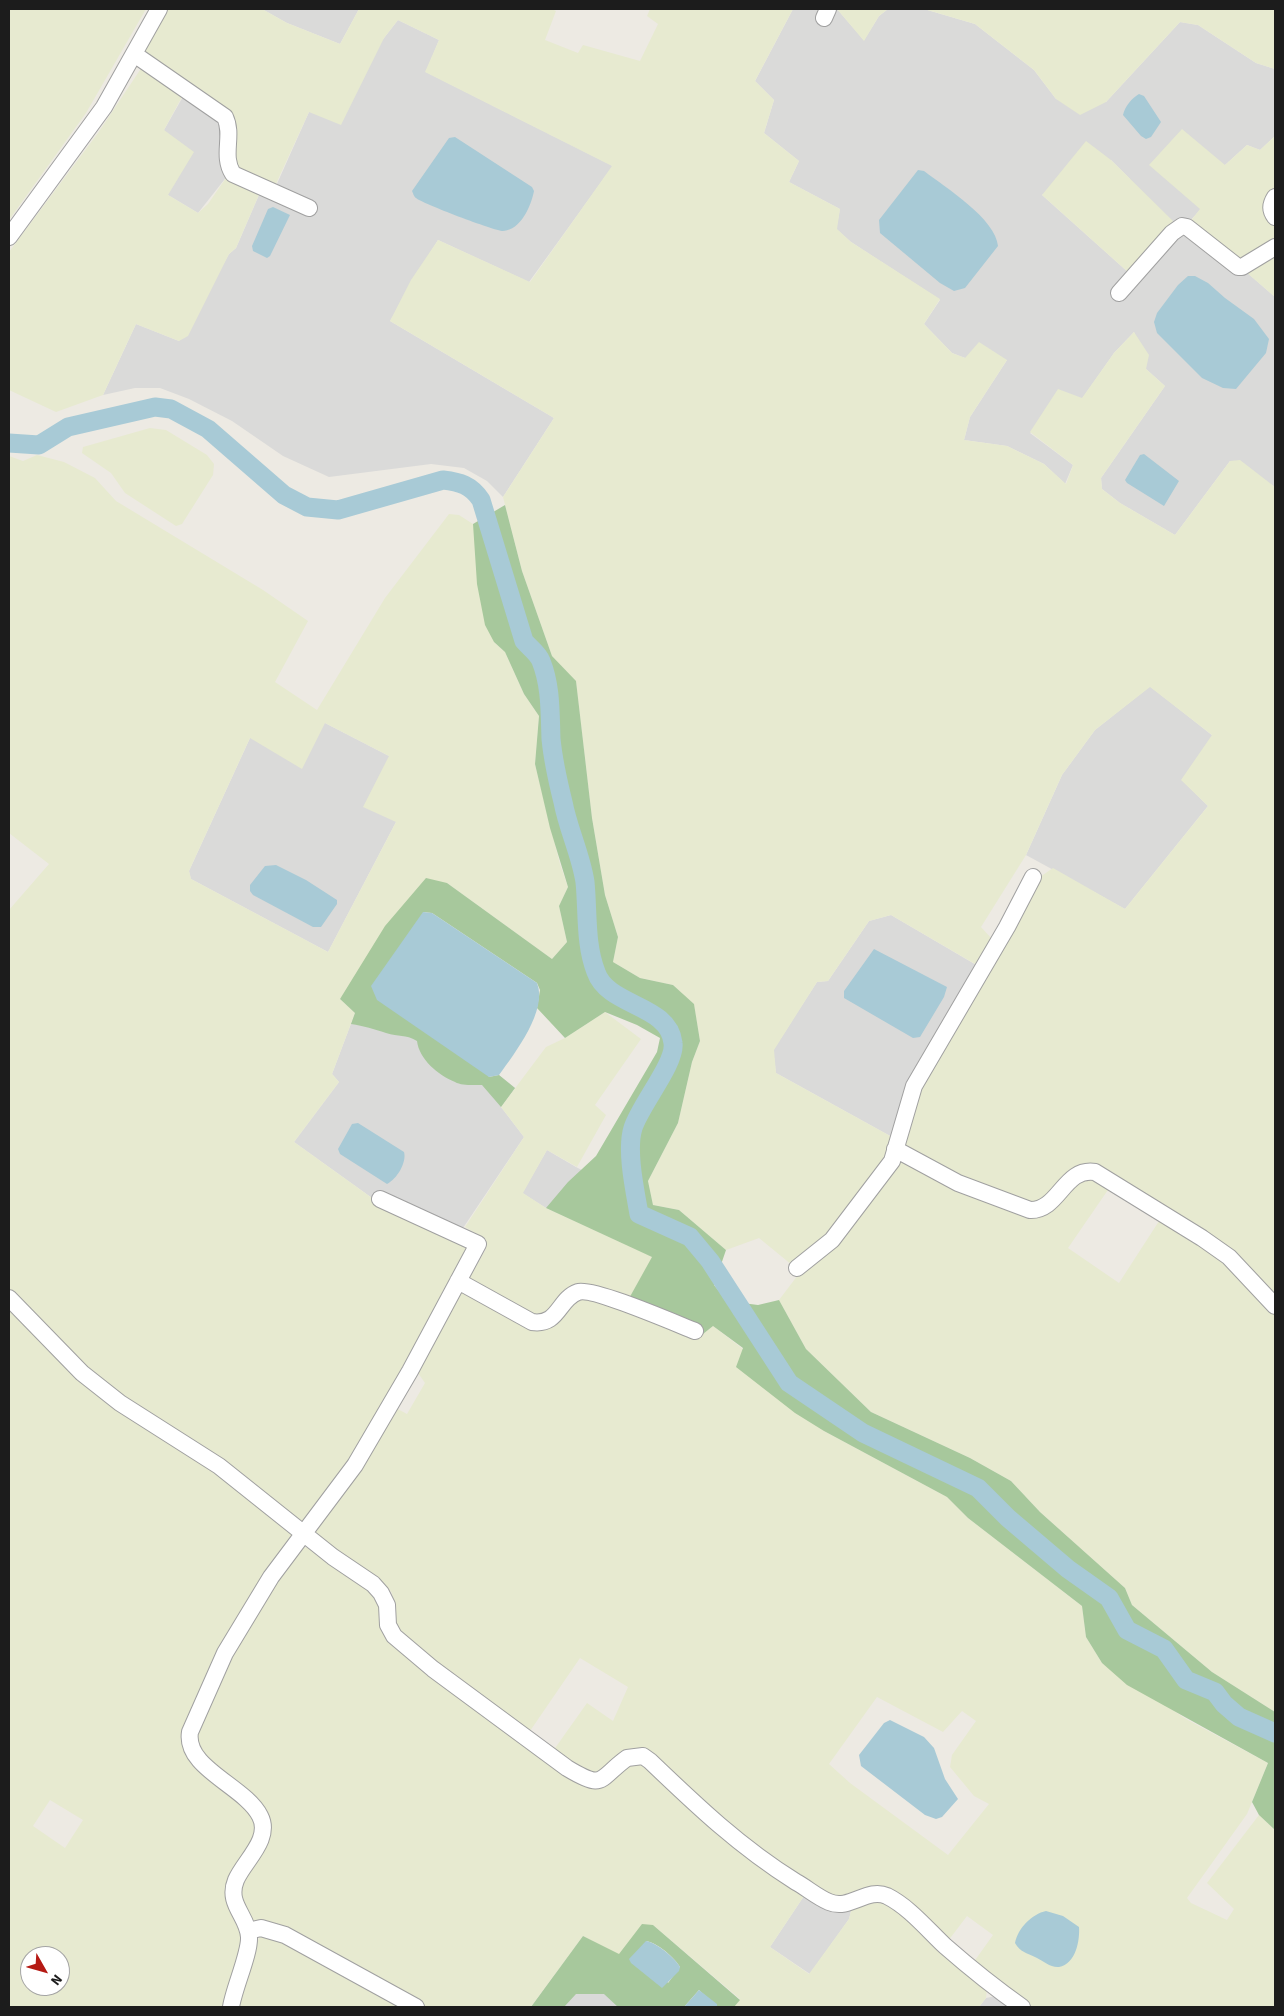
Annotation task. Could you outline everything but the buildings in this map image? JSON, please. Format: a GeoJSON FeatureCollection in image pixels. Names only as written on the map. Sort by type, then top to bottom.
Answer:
{"type":"FeatureCollection","features":[{"type":"Feature","properties":{"kind":"street"},"geometry":{"type":"LineString","coordinates":[[9,237],[104,107],[159,9]]}},
{"type":"Feature","properties":{"kind":"street"},"geometry":{"type":"LineString","coordinates":[[134,54],[225,117],[230,134],[226,151],[228,165],[233,174],[309,208]]}},
{"type":"Feature","properties":{"kind":"street"},"geometry":{"type":"LineString","coordinates":[[1275,197],[1271,204],[1271,211],[1275,217]]}},
{"type":"Feature","properties":{"kind":"street"},"geometry":{"type":"LineString","coordinates":[[1119,293],[1172,233],[1182,226],[1187,227],[1238,267],[1242,267],[1275,247]]}},
{"type":"Feature","properties":{"kind":"street"},"geometry":{"type":"LineString","coordinates":[[798,1268],[832,1240],[892,1161],[914,1086],[993,952],[1032,877]]}},
{"type":"Feature","properties":{"kind":"street"},"geometry":{"type":"LineString","coordinates":[[895,1149],[958,1183],[1030,1210],[1038,1210],[1047,1205],[1078,1173],[1086,1171],[1095,1172],[1202,1238],[1229,1257],[1275,1306]]}},
{"type":"Feature","properties":{"kind":"street"},"geometry":{"type":"LineString","coordinates":[[231,2007],[248,1946],[248,1931],[233,1900],[233,1891],[236,1880],[261,1839],[263,1825],[260,1816],[245,1799],[193,1754],[188,1741],[190,1732],[225,1653],[271,1577],[360,1457],[410,1371],[478,1244],[380,1199]]}},
{"type":"Feature","properties":{"kind":"street"},"geometry":{"type":"LineString","coordinates":[[458,1282],[532,1322],[541,1324],[549,1320],[573,1295],[585,1292],[650,1313],[695,1331]]}},
{"type":"Feature","properties":{"kind":"street"},"geometry":{"type":"LineString","coordinates":[[9,1298],[82,1373],[120,1402],[226,1472],[304,1535],[373,1584],[381,1593],[387,1605],[388,1625],[394,1636],[433,1669],[567,1768],[582,1777],[600,1780],[608,1776],[627,1758],[643,1756],[708,1817],[768,1864],[829,1902],[849,1903],[868,1895],[885,1895],[910,1913],[946,1947],[1022,2007]]}},
{"type":"Feature","properties":{"kind":"street"},"geometry":{"type":"LineString","coordinates":[[248,1931],[261,1928],[285,1935],[416,2007]]}},
{"type":"Feature","properties":{"kind":"shaded area"},"geometry":{"type":"Polygon","coordinates":[[[262,9],[359,9],[340,44],[287,23],[262,9]]]}},
{"type":"Feature","properties":{"kind":"shaded area"},"geometry":{"type":"Polygon","coordinates":[[[793,9],[837,9],[864,40],[879,16],[888,9],[924,9],[975,24],[1034,70],[1056,99],[1106,102],[1180,22],[1198,25],[1256,63],[1275,69],[1275,136],[1260,150],[1247,145],[1225,165],[1201,209],[1189,222],[1275,297],[1275,487],[1230,461],[1175,535],[1120,503],[1102,489],[1101,478],[1165,386],[1146,369],[1134,332],[1114,353],[1082,399],[1030,433],[1073,465],[1065,484],[1044,464],[1007,446],[964,440],[970,417],[1007,360],[965,358],[952,353],[924,324],[940,300],[851,242],[836,229],[840,209],[789,182],[799,161],[764,133],[774,100],[755,81],[793,9]],[[1111,160],[1042,195],[1129,273],[1130,179],[1111,160]]]}},
{"type":"Feature","properties":{"kind":"shaded area"},"geometry":{"type":"Polygon","coordinates":[[[398,20],[439,40],[426,72],[613,166],[529,282],[438,240],[390,321],[554,418],[503,497],[487,481],[464,468],[431,464],[329,477],[283,456],[232,421],[189,399],[160,388],[135,388],[103,395],[136,324],[179,341],[229,254],[236,248],[265,181],[276,186],[309,112],[384,38],[398,20]]]}},
{"type":"Feature","properties":{"kind":"shaded area"},"geometry":{"type":"Polygon","coordinates":[[[189,86],[223,110],[228,175],[198,213],[168,195],[164,130],[189,86]]]}},
{"type":"Feature","properties":{"kind":"shaded area"},"geometry":{"type":"Polygon","coordinates":[[[1150,686],[1213,736],[1182,780],[1208,806],[1125,909],[1026,855],[1062,775],[1095,730],[1150,686]]]}},
{"type":"Feature","properties":{"kind":"shaded area"},"geometry":{"type":"Polygon","coordinates":[[[325,723],[389,756],[396,822],[328,952],[191,879],[189,871],[250,738],[325,723]]]}},
{"type":"Feature","properties":{"kind":"shaded area"},"geometry":{"type":"Polygon","coordinates":[[[891,915],[990,973],[920,1087],[892,1137],[776,1073],[773,1050],[817,982],[828,981],[869,921],[891,915]]]}},
{"type":"Feature","properties":{"kind":"shaded area"},"geometry":{"type":"Polygon","coordinates":[[[377,1000],[489,1077],[499,1075],[515,1088],[501,1107],[524,1137],[457,1237],[379,1203],[294,1142],[339,1082],[332,1074],[355,1013],[377,1000]]]}},
{"type":"Feature","properties":{"kind":"shaded area"},"geometry":{"type":"Polygon","coordinates":[[[547,1150],[601,1180],[546,1208],[522,1193],[547,1150]]]}},
{"type":"Feature","properties":{"kind":"shaded area"},"geometry":{"type":"Polygon","coordinates":[[[806,1893],[852,1907],[849,1919],[810,1974],[770,1947],[806,1893]]]}},
{"type":"Feature","properties":{"kind":"shaded area"},"geometry":{"type":"Polygon","coordinates":[[[555,1974],[643,2007],[531,2007],[555,1974]]]}},
{"type":"Feature","properties":{"kind":"shaded area"},"geometry":{"type":"Polygon","coordinates":[[[1011,1993],[1031,2007],[979,2007],[986,1998],[1011,1993]]]}},
{"type":"Feature","properties":{"kind":"green space"},"geometry":{"type":"Polygon","coordinates":[[[9,9],[146,9],[86,113],[9,220],[9,9]]]}},
{"type":"Feature","properties":{"kind":"green space"},"geometry":{"type":"Polygon","coordinates":[[[164,9],[262,9],[287,23],[340,44],[359,9],[552,9],[556,11],[545,40],[578,53],[583,45],[640,61],[658,24],[647,16],[650,9],[793,9],[755,81],[774,100],[764,133],[799,161],[789,182],[840,209],[837,229],[851,242],[940,299],[924,324],[952,353],[965,358],[979,342],[1007,360],[970,417],[964,440],[1007,446],[1044,464],[1066,484],[1073,465],[1030,432],[1058,389],[1082,398],[1114,353],[1134,332],[1149,355],[1146,369],[1165,386],[1101,478],[1102,489],[1120,503],[1175,535],[1230,461],[1240,460],[1275,487],[1275,1295],[1246,1263],[1095,1166],[1040,1205],[960,1178],[903,1144],[920,1087],[954,1034],[1002,952],[1040,877],[1053,868],[1125,909],[1208,806],[1181,780],[1212,735],[1150,687],[1095,730],[1062,775],[1026,855],[981,927],[992,939],[975,964],[891,915],[869,921],[828,981],[817,982],[774,1050],[776,1073],[892,1137],[889,1158],[826,1239],[792,1265],[759,1238],[726,1250],[679,1210],[653,1205],[648,1181],[678,1123],[692,1062],[700,1041],[694,1005],[673,985],[640,978],[613,962],[618,937],[605,895],[592,818],[576,682],[552,656],[522,571],[503,497],[554,418],[390,321],[411,280],[438,240],[530,282],[612,166],[425,72],[439,40],[398,20],[384,38],[341,125],[309,112],[275,186],[243,172],[233,165],[234,129],[153,61],[142,49],[164,9]]]}},
{"type":"Feature","properties":{"kind":"green space"},"geometry":{"type":"Polygon","coordinates":[[[837,9],[888,9],[879,16],[864,41],[837,9]]]}},
{"type":"Feature","properties":{"kind":"green space"},"geometry":{"type":"Polygon","coordinates":[[[924,9],[1275,9],[1275,69],[1256,63],[1198,25],[1180,22],[1106,102],[1080,115],[1056,99],[1034,70],[975,24],[924,9]]]}},
{"type":"Feature","properties":{"kind":"green space"},"geometry":{"type":"Polygon","coordinates":[[[142,67],[183,95],[164,130],[194,152],[168,195],[198,213],[208,204],[228,175],[261,190],[236,248],[229,254],[188,336],[179,341],[136,324],[103,395],[56,412],[9,390],[9,252],[98,133],[142,67]]]}},
{"type":"Feature","properties":{"kind":"green space"},"geometry":{"type":"Polygon","coordinates":[[[1182,129],[1225,165],[1247,145],[1260,150],[1275,136],[1275,240],[1238,260],[1189,223],[1200,209],[1149,165],[1182,129]]]}},
{"type":"Feature","properties":{"kind":"green space"},"geometry":{"type":"Polygon","coordinates":[[[1086,141],[1111,160],[1173,221],[1129,273],[1042,195],[1086,141]]]}},
{"type":"Feature","properties":{"kind":"green space"},"geometry":{"type":"Polygon","coordinates":[[[1275,253],[1275,297],[1246,272],[1275,253]]]}},
{"type":"Feature","properties":{"kind":"green space"},"geometry":{"type":"Polygon","coordinates":[[[150,428],[166,430],[207,455],[214,464],[213,475],[182,524],[176,526],[125,493],[111,473],[82,453],[83,447],[150,428]]]}},
{"type":"Feature","properties":{"kind":"green space"},"geometry":{"type":"Polygon","coordinates":[[[37,455],[64,462],[95,478],[116,501],[263,590],[308,621],[275,682],[317,710],[385,598],[449,514],[459,515],[473,524],[494,642],[505,652],[524,694],[539,716],[535,764],[560,864],[568,887],[559,906],[567,942],[552,959],[447,883],[340,999],[355,1013],[332,1074],[339,1082],[294,1142],[379,1203],[470,1247],[352,1463],[301,1524],[101,1381],[9,1291],[9,910],[49,864],[9,833],[9,456],[23,461],[37,455]],[[325,723],[302,769],[250,738],[189,871],[191,879],[328,952],[396,822],[363,807],[389,756],[325,723]]]}},
{"type":"Feature","properties":{"kind":"green space"},"geometry":{"type":"Polygon","coordinates":[[[505,505],[522,571],[552,656],[576,681],[592,818],[605,895],[618,937],[613,962],[640,978],[673,985],[694,1004],[700,1041],[692,1062],[678,1123],[648,1181],[653,1205],[679,1210],[726,1250],[714,1285],[727,1301],[758,1305],[779,1300],[806,1349],[871,1412],[970,1458],[1011,1481],[1040,1512],[1125,1588],[1132,1605],[1212,1672],[1275,1712],[1275,1830],[1259,1815],[1252,1802],[1268,1763],[1127,1685],[1102,1663],[1086,1637],[1082,1606],[968,1518],[947,1497],[824,1431],[795,1413],[736,1367],[743,1348],[713,1326],[698,1338],[627,1302],[652,1257],[546,1208],[568,1182],[596,1156],[657,1052],[660,1038],[637,1025],[605,1012],[565,1038],[537,1008],[540,990],[537,983],[432,913],[423,912],[489,1077],[499,1075],[515,1088],[501,1107],[482,1085],[458,1083],[436,1071],[421,1054],[417,1041],[409,1037],[351,1024],[355,1013],[340,999],[385,926],[426,878],[447,883],[552,959],[567,942],[559,906],[568,887],[550,828],[535,764],[539,716],[524,694],[505,652],[494,642],[485,625],[477,584],[473,524],[505,505]]]}},
{"type":"Feature","properties":{"kind":"green space"},"geometry":{"type":"Polygon","coordinates":[[[605,1012],[641,1039],[595,1105],[606,1115],[577,1167],[547,1150],[523,1193],[546,1208],[653,1257],[627,1302],[698,1338],[713,1326],[743,1349],[824,1431],[947,1497],[968,1518],[1082,1606],[1086,1637],[1102,1663],[1186,1719],[1268,1763],[1247,1814],[1187,1898],[1191,1903],[1227,1920],[1234,1909],[1207,1883],[1259,1815],[1275,1830],[1275,2007],[1031,2007],[973,1963],[993,1935],[967,1916],[948,1941],[897,1897],[832,1897],[771,1861],[647,1750],[638,1748],[628,1749],[594,1776],[553,1751],[587,1703],[613,1721],[628,1687],[580,1658],[530,1731],[482,1697],[395,1629],[392,1593],[388,1588],[313,1533],[394,1407],[407,1414],[425,1383],[416,1370],[486,1249],[485,1239],[465,1227],[524,1137],[501,1107],[546,1047],[565,1038],[605,1012]],[[877,1697],[829,1764],[850,1783],[948,1855],[989,1804],[974,1796],[950,1767],[952,1755],[976,1721],[962,1711],[943,1732],[877,1697]]]}},
{"type":"Feature","properties":{"kind":"green space"},"geometry":{"type":"Polygon","coordinates":[[[901,1156],[1033,1216],[1085,1175],[1110,1187],[1068,1248],[1119,1283],[1161,1218],[1236,1271],[1275,1314],[1275,1712],[1212,1672],[1132,1605],[1125,1588],[1040,1512],[1011,1481],[970,1458],[871,1412],[806,1349],[779,1300],[804,1267],[901,1156]]]}},
{"type":"Feature","properties":{"kind":"green space"},"geometry":{"type":"Polygon","coordinates":[[[9,1304],[32,1326],[296,1535],[184,1736],[250,1810],[258,1833],[236,1871],[245,1933],[226,2007],[9,2007],[9,1304]],[[50,1800],[33,1826],[65,1848],[83,1820],[50,1800]]]}},
{"type":"Feature","properties":{"kind":"green space"},"geometry":{"type":"Polygon","coordinates":[[[303,1547],[310,1548],[371,1589],[381,1604],[381,1626],[582,1782],[627,1764],[643,1763],[806,1893],[770,1947],[809,1974],[849,1919],[852,1907],[862,1901],[889,1902],[987,1987],[986,1998],[979,2007],[734,2007],[740,1999],[653,1925],[619,1955],[583,1936],[531,2007],[423,2007],[248,1917],[238,1891],[268,1833],[193,1747],[217,1680],[276,1582],[303,1547]]]}},
{"type":"Feature","properties":{"kind":"green space"},"geometry":{"type":"Polygon","coordinates":[[[642,1924],[653,1925],[740,2000],[734,2007],[717,2007],[699,1990],[684,2007],[618,2007],[604,1994],[576,1994],[564,2007],[531,2007],[583,1936],[619,1954],[642,1924]],[[646,1941],[668,1983],[680,1967],[665,1951],[646,1941]]]}},
{"type":"Feature","properties":{"kind":"green space"},"geometry":{"type":"Polygon","coordinates":[[[266,1934],[408,2007],[236,2007],[254,1949],[260,1936],[266,1934]]]}},
{"type":"Feature","properties":{"kind":"water"},"geometry":{"type":"Polygon","coordinates":[[[1139,94],[1144,96],[1161,122],[1151,137],[1146,139],[1141,136],[1123,115],[1125,108],[1139,94]]]}},
{"type":"Feature","properties":{"kind":"water"},"geometry":{"type":"Polygon","coordinates":[[[455,137],[532,187],[534,191],[528,210],[520,222],[509,230],[497,230],[473,222],[415,197],[412,191],[449,138],[455,137]]]}},
{"type":"Feature","properties":{"kind":"water"},"geometry":{"type":"Polygon","coordinates":[[[918,170],[924,171],[968,204],[989,225],[995,236],[998,246],[965,288],[954,291],[940,283],[880,233],[879,220],[918,170]]]}},
{"type":"Feature","properties":{"kind":"water"},"geometry":{"type":"Polygon","coordinates":[[[273,207],[290,215],[270,256],[267,258],[253,251],[252,246],[268,209],[273,207]]]}},
{"type":"Feature","properties":{"kind":"water"},"geometry":{"type":"Polygon","coordinates":[[[1188,276],[1195,276],[1208,283],[1254,319],[1269,339],[1266,353],[1236,389],[1223,388],[1202,378],[1157,333],[1154,322],[1157,313],[1178,285],[1188,276]]]}},
{"type":"Feature","properties":{"kind":"water"},"geometry":{"type":"Polygon","coordinates":[[[1144,454],[1179,481],[1164,506],[1125,480],[1140,455],[1144,454]]]}},
{"type":"Feature","properties":{"kind":"water"},"geometry":{"type":"Polygon","coordinates":[[[276,865],[306,880],[337,900],[337,904],[321,927],[313,927],[253,895],[250,891],[250,885],[265,866],[276,865]]]}},
{"type":"Feature","properties":{"kind":"water"},"geometry":{"type":"Polygon","coordinates":[[[423,912],[432,913],[537,983],[539,994],[538,1006],[534,1018],[521,1043],[499,1075],[489,1077],[377,1000],[371,986],[423,912]]]}},
{"type":"Feature","properties":{"kind":"water"},"geometry":{"type":"Polygon","coordinates":[[[874,949],[947,987],[944,997],[920,1037],[913,1038],[844,998],[844,991],[874,949]]]}},
{"type":"Feature","properties":{"kind":"water"},"geometry":{"type":"Polygon","coordinates":[[[358,1123],[404,1152],[404,1161],[391,1182],[387,1184],[340,1154],[338,1149],[352,1124],[358,1123]]]}},
{"type":"Feature","properties":{"kind":"water"},"geometry":{"type":"Polygon","coordinates":[[[890,1720],[924,1737],[934,1748],[945,1779],[958,1799],[942,1817],[936,1819],[925,1815],[861,1766],[859,1755],[884,1723],[890,1720]]]}},
{"type":"Feature","properties":{"kind":"water"},"geometry":{"type":"Polygon","coordinates":[[[1046,1911],[1063,1916],[1079,1927],[1076,1951],[1065,1965],[1059,1967],[1050,1965],[1024,1952],[1015,1943],[1019,1932],[1026,1922],[1046,1911]]]}},
{"type":"Feature","properties":{"kind":"water"},"geometry":{"type":"Polygon","coordinates":[[[646,1941],[655,1944],[665,1951],[680,1967],[679,1971],[662,1988],[631,1963],[629,1959],[646,1941]]]}},
{"type":"Feature","properties":{"kind":"water"},"geometry":{"type":"Polygon","coordinates":[[[699,1990],[717,2004],[717,2007],[684,2007],[699,1990]]]}},
{"type":"Feature","properties":{"kind":"waterway"},"geometry":{"type":"LineString","coordinates":[[9,443],[39,445],[68,427],[155,407],[171,409],[208,429],[284,495],[307,507],[338,510],[443,480],[460,483],[477,495],[481,500],[524,641],[538,655],[547,680],[554,762],[565,812],[578,852],[585,882],[588,939],[592,961],[603,984],[625,1000],[661,1020],[669,1030],[673,1043],[664,1073],[637,1119],[631,1137],[632,1171],[639,1214],[690,1237],[710,1261],[789,1383],[863,1433],[978,1488],[1008,1518],[1068,1569],[1109,1598],[1127,1630],[1164,1649],[1186,1680],[1215,1692],[1224,1704],[1239,1717],[1275,1733]]}}]}
